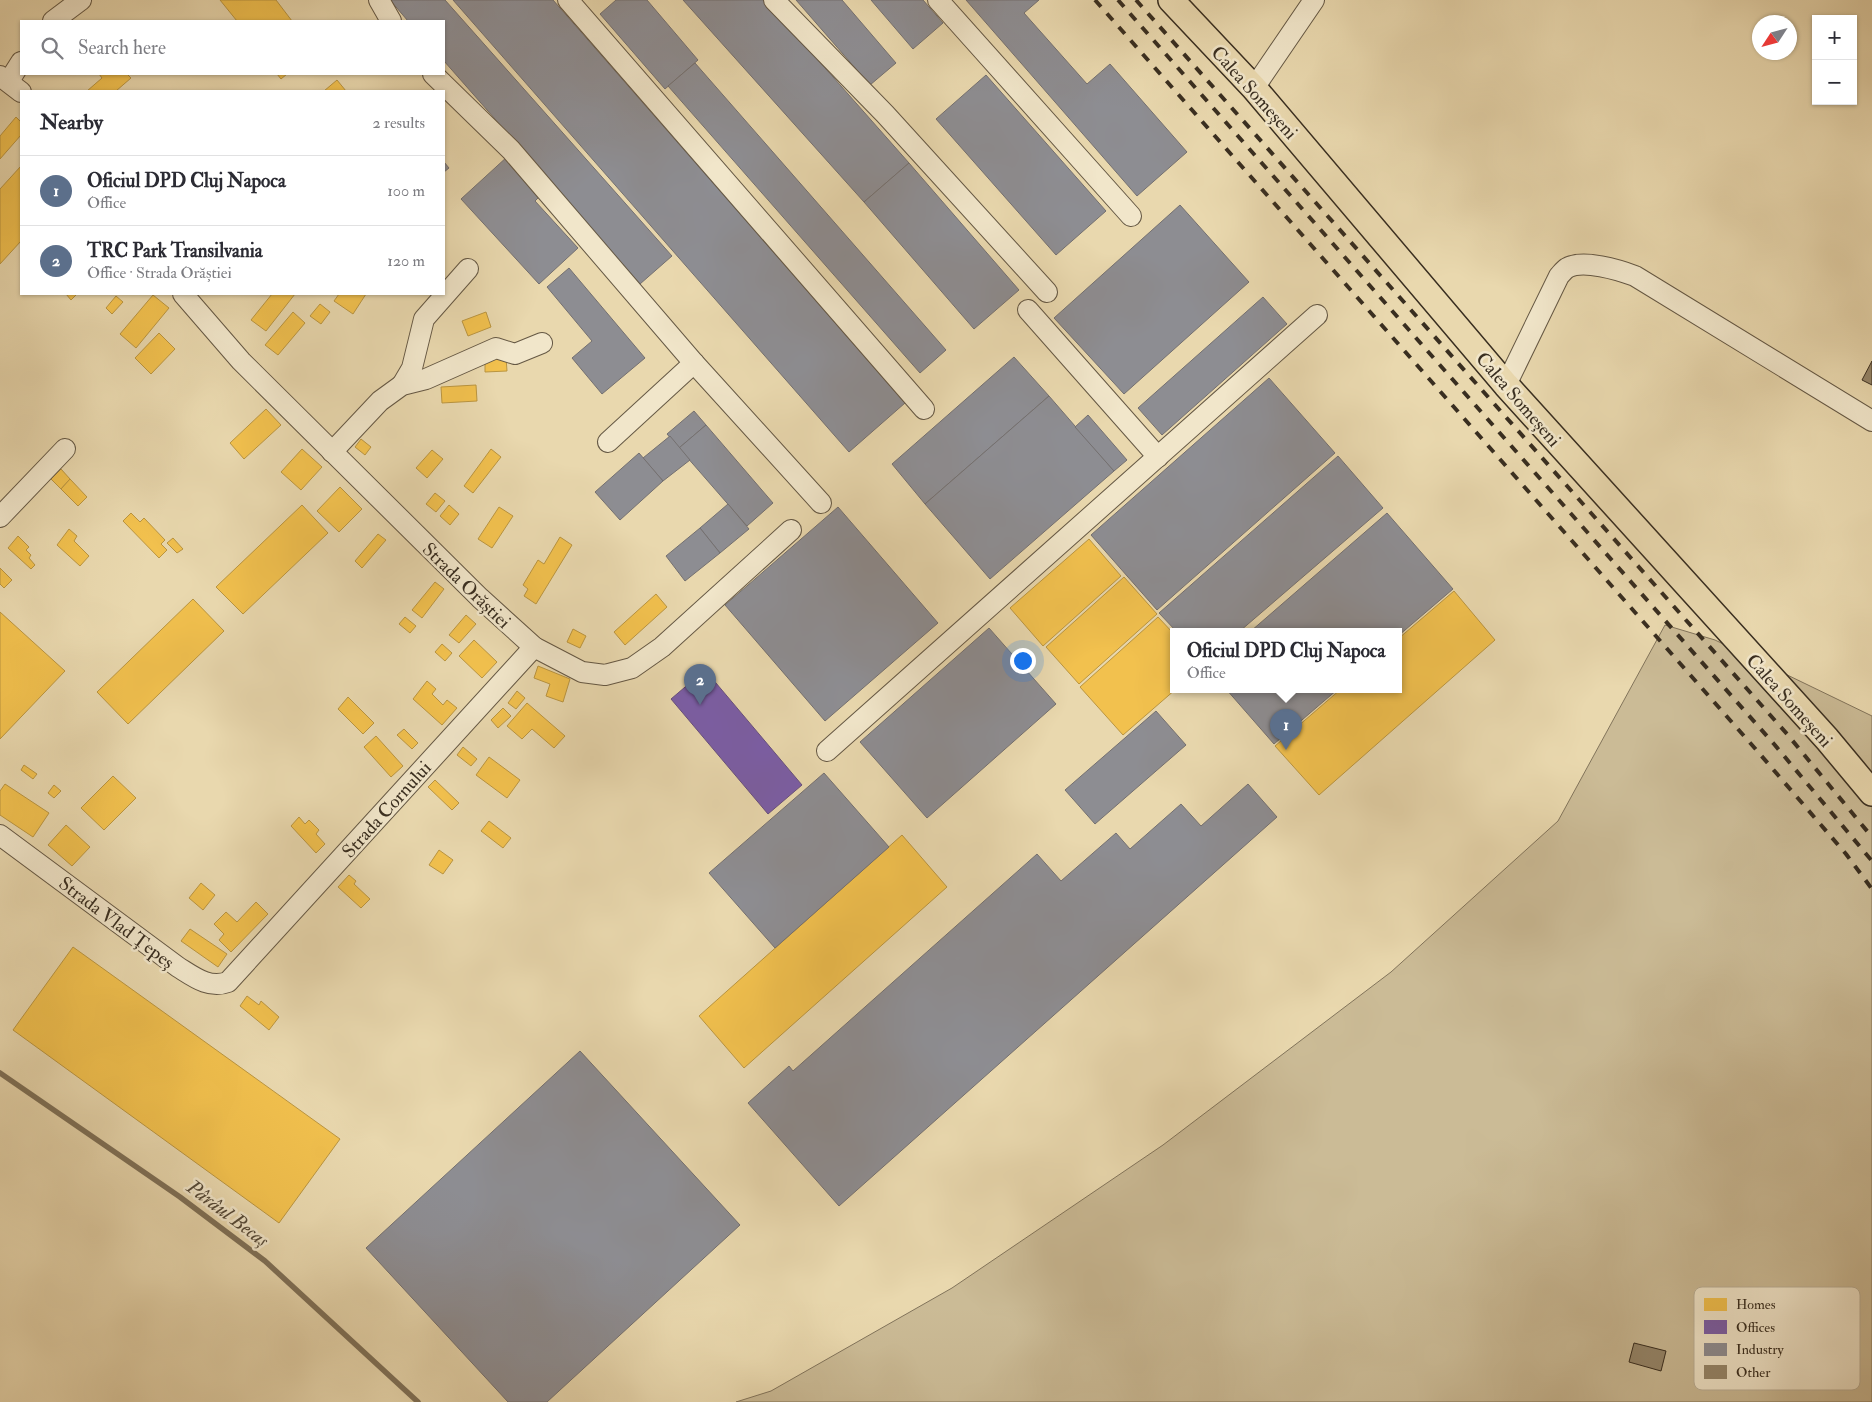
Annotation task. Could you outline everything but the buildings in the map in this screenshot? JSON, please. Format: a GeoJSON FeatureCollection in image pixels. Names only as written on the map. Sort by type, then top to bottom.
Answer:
{"type":"FeatureCollection","features":[{"type":"Feature","properties":{"kind":"main road","name":"Calea Someșeni"},"geometry":{"type":"LineString","coordinates":[[1171,0],[1254,88],[1506,385],[1827,739],[1872,793]]}},
{"type":"Feature","properties":{"kind":"street"},"geometry":{"type":"LineString","coordinates":[[54,20],[81,0]]}},
{"type":"Feature","properties":{"kind":"street"},"geometry":{"type":"LineString","coordinates":[[379,0],[390,20]]}},
{"type":"Feature","properties":{"kind":"street"},"geometry":{"type":"LineString","coordinates":[[774,0],[885,114],[1047,292]]}},
{"type":"Feature","properties":{"kind":"street"},"geometry":{"type":"LineString","coordinates":[[938,0],[1131,216]]}},
{"type":"Feature","properties":{"kind":"street"},"geometry":{"type":"LineString","coordinates":[[1254,88],[1314,0]]}},
{"type":"Feature","properties":{"kind":"street"},"geometry":{"type":"LineString","coordinates":[[575,2],[924,409]]}},
{"type":"Feature","properties":{"kind":"street"},"geometry":{"type":"LineString","coordinates":[[10,83],[20,64]]}},
{"type":"Feature","properties":{"kind":"street"},"geometry":{"type":"LineString","coordinates":[[434,75],[512,150],[694,363],[821,502]]}},
{"type":"Feature","properties":{"kind":"street"},"geometry":{"type":"LineString","coordinates":[[1506,385],[1558,276],[1568,267],[1585,265],[1611,268],[1635,276],[1872,421]]}},
{"type":"Feature","properties":{"kind":"street"},"geometry":{"type":"LineString","coordinates":[[332,452],[380,401],[402,384],[412,368],[424,319],[468,269]]}},
{"type":"Feature","properties":{"kind":"street","name":"Strada Orăștiei"},"geometry":{"type":"LineString","coordinates":[[184,295],[241,361],[480,598],[534,647],[582,672],[605,675],[632,668],[662,648],[791,530]]}},
{"type":"Feature","properties":{"kind":"street"},"geometry":{"type":"LineString","coordinates":[[1028,310],[1158,457]]}},
{"type":"Feature","properties":{"kind":"street"},"geometry":{"type":"LineString","coordinates":[[827,751],[1318,315]]}},
{"type":"Feature","properties":{"kind":"street"},"geometry":{"type":"LineString","coordinates":[[402,384],[426,379],[496,348],[515,354],[542,343]]}},
{"type":"Feature","properties":{"kind":"street"},"geometry":{"type":"LineString","coordinates":[[608,442],[694,363]]}},
{"type":"Feature","properties":{"kind":"street"},"geometry":{"type":"LineString","coordinates":[[0,517],[64,449]]}},
{"type":"Feature","properties":{"kind":"street","name":"Strada Cornului"},"geometry":{"type":"LineString","coordinates":[[238,972],[534,647]]}},
{"type":"Feature","properties":{"kind":"street","name":"Strada Vlad Țepeș"},"geometry":{"type":"LineString","coordinates":[[0,835],[195,978],[219,986],[228,982],[238,972]]}},
{"type":"Feature","properties":{"kind":"shaded area"},"geometry":{"type":"Polygon","coordinates":[[[1665,625],[1715,640],[1872,716],[1872,1402],[736,1402],[771,1391],[952,1288],[1163,1145],[1391,972],[1558,821],[1665,625]]]}},
{"type":"Feature","properties":{"kind":"waterway","name":"Pârâul Becaș"},"geometry":{"type":"LineString","coordinates":[[0,1073],[180,1197],[265,1261],[418,1402]]}},
{"type":"Feature","properties":{"kind":"railway"},"geometry":{"type":"LineString","coordinates":[[1095,0],[1759,753],[1846,854],[1872,889]]}},
{"type":"Feature","properties":{"kind":"railway"},"geometry":{"type":"LineString","coordinates":[[1118,0],[1774,744],[1872,861]]}},
{"type":"Feature","properties":{"kind":"railway"},"geometry":{"type":"LineString","coordinates":[[1136,0],[1787,734],[1872,837]]}},
{"type":"Feature","properties":{"kind":"place","name":"TRC Park Transilvania"},"geometry":{"type":"Point","coordinates":[700,705]}},
{"type":"Feature","properties":{"kind":"place","name":"Oficiul DPD Cluj Napoca"},"geometry":{"type":"Point","coordinates":[1286,750]}}]}
